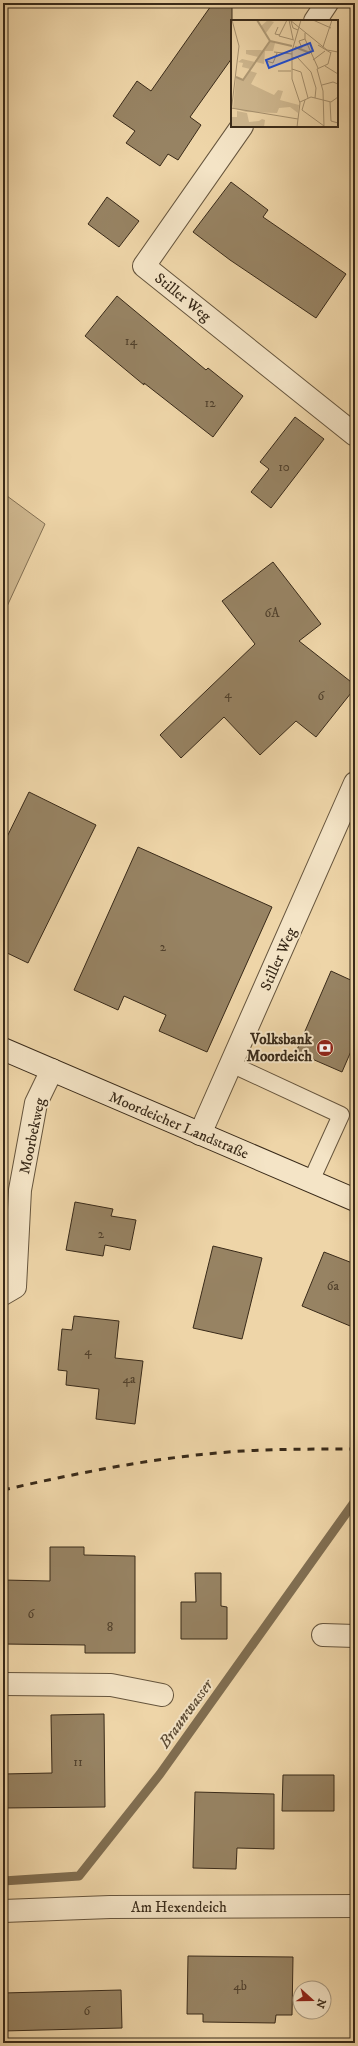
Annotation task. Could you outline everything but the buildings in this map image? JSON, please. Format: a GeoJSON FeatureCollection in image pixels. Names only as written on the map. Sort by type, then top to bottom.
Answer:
{"type":"FeatureCollection","features":[{"type":"Feature","properties":{"kind":"street"},"geometry":{"type":"LineString","coordinates":[[316,20],[327,3]]}},
{"type":"Feature","properties":{"kind":"street","name":"Stiller Weg"},"geometry":{"type":"LineString","coordinates":[[241,127],[144,266],[355,434]]}},
{"type":"Feature","properties":{"kind":"street","name":"Stiller Weg"},"geometry":{"type":"LineString","coordinates":[[200,1134],[355,783]]}},
{"type":"Feature","properties":{"kind":"street","name":"Moordeicher Landstraße"},"geometry":{"type":"LineString","coordinates":[[3,1049],[355,1200]]}},
{"type":"Feature","properties":{"kind":"street","name":"Moorbekweg"},"geometry":{"type":"LineString","coordinates":[[3,1294],[14,1287],[20,1190],[36,1104],[52,1070]]}},
{"type":"Feature","properties":{"kind":"street"},"geometry":{"type":"LineString","coordinates":[[323,1635],[355,1636]]}},
{"type":"Feature","properties":{"kind":"street"},"geometry":{"type":"LineString","coordinates":[[3,1684],[111,1685],[162,1695]]}},
{"type":"Feature","properties":{"kind":"street","name":"Am Hexendeich"},"geometry":{"type":"LineString","coordinates":[[3,1911],[110,1907],[355,1906]]}},
{"type":"Feature","properties":{"kind":"lane"},"geometry":{"type":"LineString","coordinates":[[231,1064],[341,1115],[311,1181]]}},
{"type":"Feature","properties":{"kind":"shaded area"},"geometry":{"type":"Polygon","coordinates":[[[3,493],[45,524],[3,615],[3,493]]]}},
{"type":"Feature","properties":{"kind":"waterway","name":"Braunwasser"},"geometry":{"type":"LineString","coordinates":[[3,1881],[79,1876],[160,1774],[355,1501]]}},
{"type":"Feature","properties":{"kind":"railway"},"geometry":{"type":"LineString","coordinates":[[3,1490],[92,1471],[213,1453],[257,1450],[355,1449]]}},
{"type":"Feature","properties":{"kind":"place","name":"Volksbank Moordeich"},"geometry":{"type":"Point","coordinates":[325,1048]}}]}
